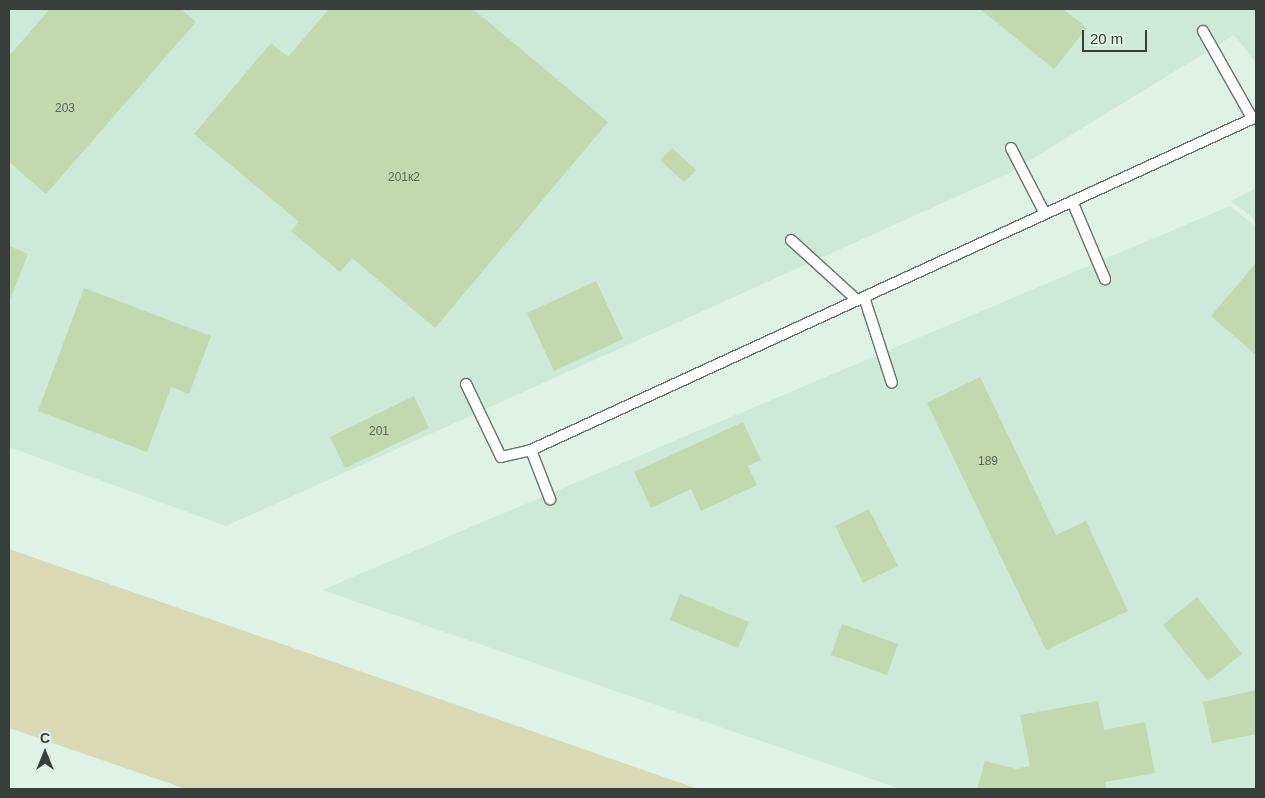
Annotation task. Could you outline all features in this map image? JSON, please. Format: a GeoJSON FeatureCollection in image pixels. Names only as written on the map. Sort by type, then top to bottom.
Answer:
{"type":"FeatureCollection","features":[{"type":"Feature","properties":{"kind":"lane"},"geometry":{"type":"LineString","coordinates":[[466,384],[501,457],[531,450],[1254,117],[1203,31]]}},
{"type":"Feature","properties":{"kind":"lane"},"geometry":{"type":"LineString","coordinates":[[1011,148],[1045,214]]}},
{"type":"Feature","properties":{"kind":"lane"},"geometry":{"type":"LineString","coordinates":[[1072,202],[1105,279]]}},
{"type":"Feature","properties":{"kind":"lane"},"geometry":{"type":"LineString","coordinates":[[791,240],[860,299],[892,383]]}},
{"type":"Feature","properties":{"kind":"lane"},"geometry":{"type":"LineString","coordinates":[[531,450],[550,499]]}},
{"type":"Feature","properties":{"kind":"shaded area"},"geometry":{"type":"Polygon","coordinates":[[[9,9],[1256,9],[1256,62],[1234,35],[1009,173],[226,526],[9,447],[9,9]]]}},
{"type":"Feature","properties":{"kind":"shaded area"},"geometry":{"type":"Polygon","coordinates":[[[1256,188],[1256,220],[1231,201],[1256,188]]]}},
{"type":"Feature","properties":{"kind":"shaded area"},"geometry":{"type":"Polygon","coordinates":[[[1230,206],[1256,227],[1256,789],[901,789],[322,590],[1230,206]]]}},
{"type":"Feature","properties":{"kind":"shaded area"},"geometry":{"type":"Polygon","coordinates":[[[9,549],[698,789],[186,789],[9,728],[9,549]]]}},
{"type":"Feature","properties":{"kind":"building"},"geometry":{"type":"Polygon","coordinates":[[[50,9],[181,9],[196,22],[46,194],[9,162],[9,56],[50,9]]]}},
{"type":"Feature","properties":{"kind":"building"},"geometry":{"type":"Polygon","coordinates":[[[329,9],[473,9],[608,122],[435,328],[352,258],[340,272],[291,231],[299,222],[194,134],[271,43],[288,57],[329,9]]]}},
{"type":"Feature","properties":{"kind":"building"},"geometry":{"type":"Polygon","coordinates":[[[980,9],[1063,9],[1087,28],[1054,69],[980,9]]]}},
{"type":"Feature","properties":{"kind":"building"},"geometry":{"type":"Polygon","coordinates":[[[672,148],[696,170],[684,182],[660,160],[672,148]]]}},
{"type":"Feature","properties":{"kind":"building"},"geometry":{"type":"Polygon","coordinates":[[[9,246],[28,254],[9,302],[9,246]]]}},
{"type":"Feature","properties":{"kind":"building"},"geometry":{"type":"Polygon","coordinates":[[[1256,263],[1256,355],[1211,316],[1256,263]]]}},
{"type":"Feature","properties":{"kind":"building"},"geometry":{"type":"Polygon","coordinates":[[[596,281],[623,339],[554,371],[527,313],[596,281]]]}},
{"type":"Feature","properties":{"kind":"building"},"geometry":{"type":"Polygon","coordinates":[[[84,288],[211,336],[189,394],[171,387],[147,452],[38,411],[84,288]]]}},
{"type":"Feature","properties":{"kind":"building"},"geometry":{"type":"Polygon","coordinates":[[[980,377],[1056,535],[1086,521],[1128,611],[1046,650],[927,403],[980,377]]]}},
{"type":"Feature","properties":{"kind":"building"},"geometry":{"type":"Polygon","coordinates":[[[414,396],[429,428],[345,468],[330,437],[414,396]]]}},
{"type":"Feature","properties":{"kind":"building"},"geometry":{"type":"Polygon","coordinates":[[[743,422],[761,460],[748,466],[757,485],[701,511],[691,489],[651,508],[634,472],[743,422]]]}},
{"type":"Feature","properties":{"kind":"building"},"geometry":{"type":"Polygon","coordinates":[[[869,509],[898,566],[863,583],[835,526],[869,509]]]}},
{"type":"Feature","properties":{"kind":"building"},"geometry":{"type":"Polygon","coordinates":[[[680,594],[749,622],[738,648],[670,620],[680,594]]]}},
{"type":"Feature","properties":{"kind":"building"},"geometry":{"type":"Polygon","coordinates":[[[1197,597],[1242,654],[1208,681],[1163,625],[1197,597]]]}},
{"type":"Feature","properties":{"kind":"building"},"geometry":{"type":"Polygon","coordinates":[[[842,624],[898,644],[887,675],[831,655],[842,624]]]}},
{"type":"Feature","properties":{"kind":"building"},"geometry":{"type":"Polygon","coordinates":[[[1256,690],[1256,734],[1212,743],[1203,702],[1256,690]]]}},
{"type":"Feature","properties":{"kind":"building"},"geometry":{"type":"Polygon","coordinates":[[[1098,701],[1104,730],[1145,722],[1155,773],[1105,782],[1106,789],[977,789],[985,761],[1016,769],[1030,766],[1020,715],[1098,701]]]}}]}
